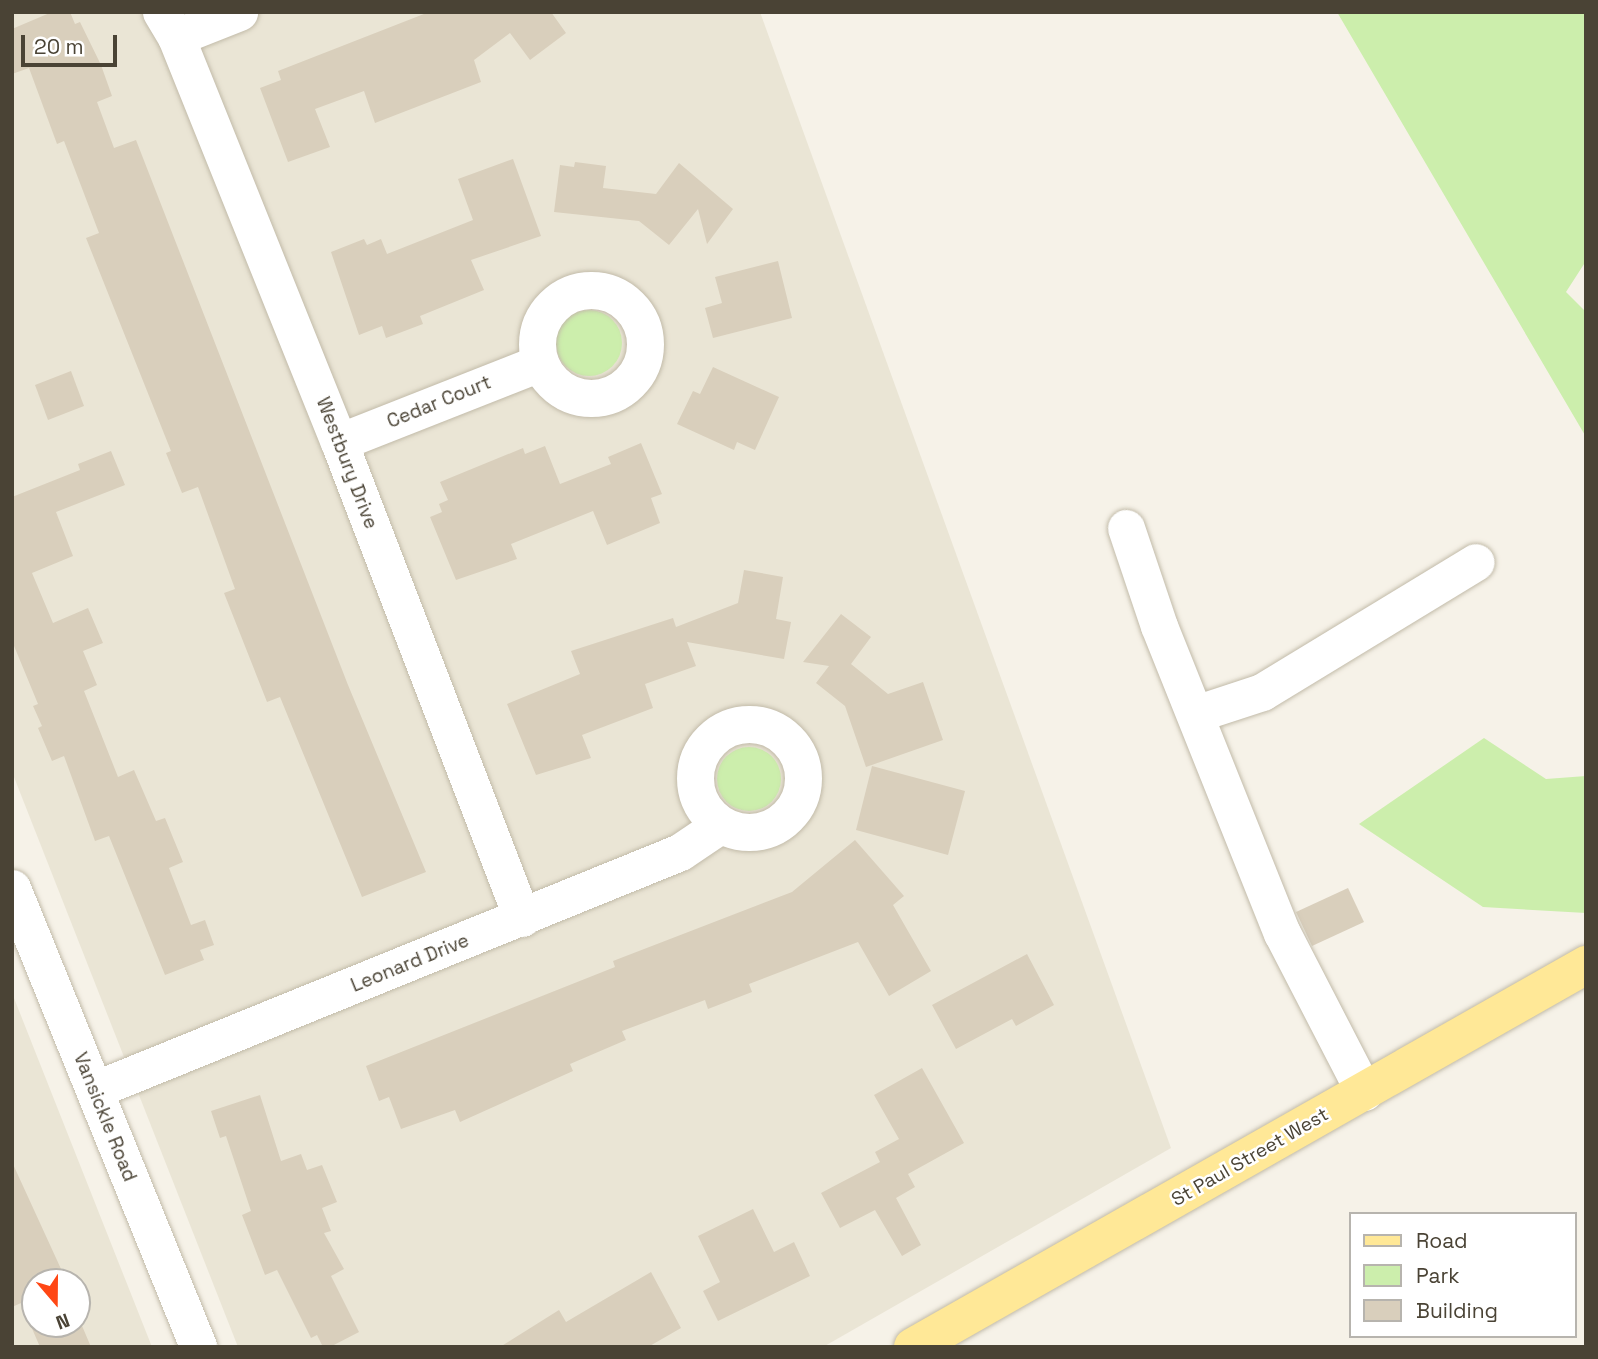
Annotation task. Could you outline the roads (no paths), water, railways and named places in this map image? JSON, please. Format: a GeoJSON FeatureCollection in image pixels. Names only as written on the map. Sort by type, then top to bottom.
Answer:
{"type":"FeatureCollection","features":[{"type":"Feature","properties":{"kind":"main road","name":"St Paul Street West"},"geometry":{"type":"LineString","coordinates":[[913,1347],[1586,965]]}},
{"type":"Feature","properties":{"kind":"street"},"geometry":{"type":"LineString","coordinates":[[168,25],[239,12]]}},
{"type":"Feature","properties":{"kind":"street","name":"Westbury Drive"},"geometry":{"type":"LineString","coordinates":[[168,25],[339,442],[522,918]]}},
{"type":"Feature","properties":{"kind":"street","name":"Cedar Court"},"geometry":{"type":"LineString","coordinates":[[339,442],[540,363]]}},
{"type":"Feature","properties":{"kind":"street"},"geometry":{"type":"LineString","coordinates":[[1126,528],[1195,714],[1282,933],[1364,1092]]}},
{"type":"Feature","properties":{"kind":"street"},"geometry":{"type":"LineString","coordinates":[[1195,714],[1262,692],[1476,562]]}},
{"type":"Feature","properties":{"kind":"street","name":"Leonard Drive"},"geometry":{"type":"LineString","coordinates":[[94,1090],[680,852],[720,825]]}},
{"type":"Feature","properties":{"kind":"street","name":"Vansickle Road"},"geometry":{"type":"LineString","coordinates":[[12,888],[198,1347]]}}]}
